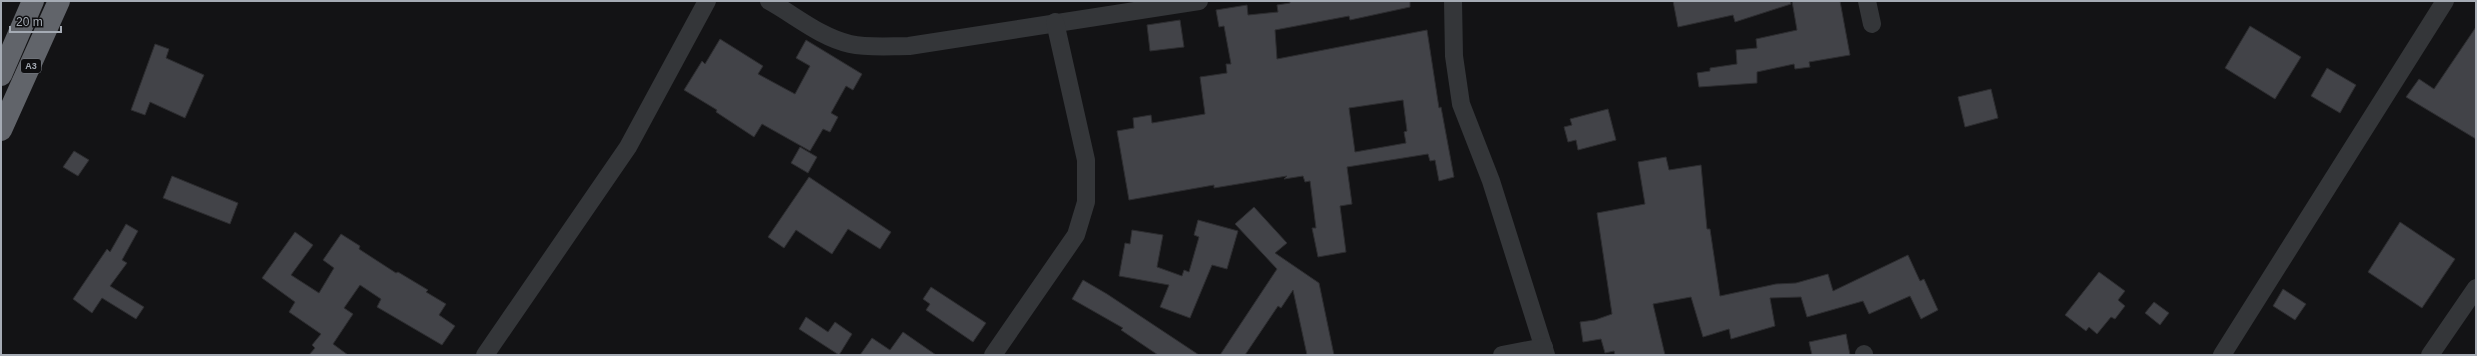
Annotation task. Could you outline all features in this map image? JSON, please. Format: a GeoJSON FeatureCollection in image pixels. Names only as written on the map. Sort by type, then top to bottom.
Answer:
{"type":"FeatureCollection","features":[{"type":"Feature","properties":{"kind":"highway","name":"A3"},"geometry":{"type":"LineString","coordinates":[[1,75],[33,1]]}},
{"type":"Feature","properties":{"kind":"highway","name":"A3"},"geometry":{"type":"LineString","coordinates":[[1,130],[59,1]]}},
{"type":"Feature","properties":{"kind":"street"},"geometry":{"type":"LineString","coordinates":[[485,355],[628,148],[707,1]]}},
{"type":"Feature","properties":{"kind":"street"},"geometry":{"type":"LineString","coordinates":[[770,1],[834,39],[852,44],[876,46],[909,46],[1055,22],[1126,6],[1199,1]]}},
{"type":"Feature","properties":{"kind":"street"},"geometry":{"type":"LineString","coordinates":[[1453,1],[1454,56],[1461,104],[1491,181],[1545,351],[1502,355]]}},
{"type":"Feature","properties":{"kind":"street"},"geometry":{"type":"LineString","coordinates":[[1867,1],[1872,24]]}},
{"type":"Feature","properties":{"kind":"street"},"geometry":{"type":"LineString","coordinates":[[2222,355],[2445,1]]}},
{"type":"Feature","properties":{"kind":"street"},"geometry":{"type":"LineString","coordinates":[[993,355],[1076,235],[1086,202],[1086,160],[1055,22]]}},
{"type":"Feature","properties":{"kind":"street"},"geometry":{"type":"LineString","coordinates":[[2430,355],[2476,288]]}},
{"type":"Feature","properties":{"kind":"building"},"geometry":{"type":"Polygon","coordinates":[[[1290,1],[1410,1],[1410,7],[1350,20],[1349,16],[1275,30],[1277,59],[1427,30],[1439,108],[1441,107],[1454,177],[1439,181],[1435,160],[1430,161],[1428,154],[1347,167],[1352,204],[1340,206],[1346,252],[1318,257],[1312,228],[1316,228],[1310,181],[1305,182],[1303,176],[1284,179],[1287,176],[1214,188],[1214,185],[1129,200],[1117,131],[1134,128],[1133,118],[1151,115],[1152,123],[1205,114],[1200,77],[1227,73],[1226,64],[1231,64],[1224,26],[1219,27],[1216,10],[1247,5],[1248,15],[1278,12],[1277,5],[1290,3],[1290,1]],[[1403,100],[1349,108],[1355,152],[1406,143],[1404,132],[1407,131],[1403,100]]]}},
{"type":"Feature","properties":{"kind":"building"},"geometry":{"type":"Polygon","coordinates":[[[1673,1],[1790,1],[1791,4],[1735,22],[1733,15],[1678,27],[1673,1]]]}},
{"type":"Feature","properties":{"kind":"building"},"geometry":{"type":"Polygon","coordinates":[[[1792,1],[1840,1],[1850,55],[1809,62],[1810,67],[1795,69],[1794,64],[1757,72],[1757,83],[1699,87],[1697,73],[1710,71],[1710,68],[1737,64],[1736,50],[1757,48],[1756,39],[1797,30],[1792,1]]]}},
{"type":"Feature","properties":{"kind":"building"},"geometry":{"type":"Polygon","coordinates":[[[1180,20],[1184,47],[1150,51],[1147,25],[1180,20]]]}},
{"type":"Feature","properties":{"kind":"building"},"geometry":{"type":"Polygon","coordinates":[[[2250,26],[2301,57],[2275,99],[2225,68],[2250,26]]]}},
{"type":"Feature","properties":{"kind":"building"},"geometry":{"type":"Polygon","coordinates":[[[2476,27],[2476,139],[2406,97],[2419,79],[2434,89],[2476,27]]]}},
{"type":"Feature","properties":{"kind":"building"},"geometry":{"type":"Polygon","coordinates":[[[720,39],[763,66],[758,74],[795,94],[810,66],[796,58],[806,40],[862,74],[853,90],[846,86],[831,113],[838,117],[830,132],[823,129],[810,151],[762,124],[754,137],[716,112],[717,110],[684,90],[702,61],[705,64],[720,39]]]}},
{"type":"Feature","properties":{"kind":"building"},"geometry":{"type":"Polygon","coordinates":[[[155,44],[169,49],[166,58],[204,75],[185,118],[150,102],[145,115],[131,110],[155,44]]]}},
{"type":"Feature","properties":{"kind":"building"},"geometry":{"type":"Polygon","coordinates":[[[2327,68],[2356,85],[2340,113],[2311,96],[2327,68]]]}},
{"type":"Feature","properties":{"kind":"building"},"geometry":{"type":"Polygon","coordinates":[[[1991,89],[1998,118],[1965,127],[1958,97],[1991,89]]]}},
{"type":"Feature","properties":{"kind":"building"},"geometry":{"type":"Polygon","coordinates":[[[1608,109],[1616,140],[1578,150],[1576,140],[1568,142],[1564,127],[1572,125],[1570,119],[1608,109]]]}},
{"type":"Feature","properties":{"kind":"building"},"geometry":{"type":"Polygon","coordinates":[[[800,147],[817,157],[808,173],[791,163],[800,147]]]}},
{"type":"Feature","properties":{"kind":"building"},"geometry":{"type":"Polygon","coordinates":[[[74,151],[89,160],[78,176],[63,167],[74,151]]]}},
{"type":"Feature","properties":{"kind":"building"},"geometry":{"type":"Polygon","coordinates":[[[1666,157],[1669,170],[1701,165],[1707,229],[1710,229],[1720,296],[1776,284],[1796,283],[1828,274],[1833,291],[1908,255],[1920,281],[1924,279],[1938,310],[1921,319],[1910,296],[1869,314],[1863,301],[1807,317],[1801,297],[1770,298],[1775,326],[1731,339],[1729,329],[1703,337],[1691,297],[1653,304],[1665,355],[1615,355],[1614,351],[1605,353],[1601,339],[1583,342],[1580,322],[1595,320],[1612,314],[1597,213],[1645,204],[1638,162],[1666,157]]]}},
{"type":"Feature","properties":{"kind":"building"},"geometry":{"type":"Polygon","coordinates":[[[172,176],[238,203],[230,224],[163,198],[172,176]]]}},
{"type":"Feature","properties":{"kind":"building"},"geometry":{"type":"Polygon","coordinates":[[[809,177],[891,232],[880,249],[848,229],[832,254],[796,230],[784,248],[768,237],[809,177]]]}},
{"type":"Feature","properties":{"kind":"building"},"geometry":{"type":"Polygon","coordinates":[[[1254,207],[1287,243],[1275,253],[1319,283],[1334,355],[1307,355],[1293,290],[1281,308],[1278,306],[1245,355],[1220,355],[1277,269],[1235,224],[1254,207]]]}},
{"type":"Feature","properties":{"kind":"building"},"geometry":{"type":"Polygon","coordinates":[[[1198,220],[1238,231],[1227,269],[1212,265],[1190,318],[1160,307],[1169,285],[1119,276],[1125,243],[1130,244],[1132,230],[1163,235],[1157,267],[1182,276],[1184,270],[1189,272],[1199,237],[1194,235],[1198,220]]]}},
{"type":"Feature","properties":{"kind":"building"},"geometry":{"type":"Polygon","coordinates":[[[2400,222],[2455,259],[2422,308],[2368,272],[2400,222]]]}},
{"type":"Feature","properties":{"kind":"building"},"geometry":{"type":"Polygon","coordinates":[[[126,224],[138,231],[122,260],[127,263],[110,286],[144,307],[136,319],[102,298],[92,313],[73,299],[107,249],[110,252],[126,224]]]}},
{"type":"Feature","properties":{"kind":"building"},"geometry":{"type":"Polygon","coordinates":[[[295,232],[313,245],[291,275],[319,293],[334,268],[323,260],[341,234],[360,246],[359,249],[396,273],[398,272],[428,290],[426,292],[446,304],[439,315],[455,326],[442,345],[377,307],[381,299],[360,285],[344,308],[353,314],[333,344],[348,355],[309,355],[315,348],[312,345],[321,334],[289,312],[295,302],[262,278],[295,232]]]}},
{"type":"Feature","properties":{"kind":"building"},"geometry":{"type":"Polygon","coordinates":[[[2099,272],[2125,291],[2118,300],[2125,306],[2115,319],[2111,317],[2097,334],[2089,327],[2086,331],[2065,315],[2099,272]]]}},
{"type":"Feature","properties":{"kind":"building"},"geometry":{"type":"Polygon","coordinates":[[[1083,280],[1107,294],[1199,355],[1158,355],[1121,330],[1123,328],[1072,299],[1083,280]]]}},
{"type":"Feature","properties":{"kind":"building"},"geometry":{"type":"Polygon","coordinates":[[[931,287],[986,323],[973,342],[926,310],[930,304],[923,299],[931,287]]]}},
{"type":"Feature","properties":{"kind":"building"},"geometry":{"type":"Polygon","coordinates":[[[2283,289],[2306,304],[2295,320],[2273,306],[2283,289]]]}},
{"type":"Feature","properties":{"kind":"building"},"geometry":{"type":"Polygon","coordinates":[[[2154,302],[2169,313],[2160,325],[2145,313],[2154,302]]]}},
{"type":"Feature","properties":{"kind":"building"},"geometry":{"type":"Polygon","coordinates":[[[806,317],[828,332],[835,322],[852,334],[839,355],[799,329],[806,317]]]}},
{"type":"Feature","properties":{"kind":"building"},"geometry":{"type":"Polygon","coordinates":[[[903,332],[936,355],[860,355],[872,338],[890,350],[903,332]]]}},
{"type":"Feature","properties":{"kind":"building"},"geometry":{"type":"Polygon","coordinates":[[[1846,334],[1850,355],[1812,355],[1809,342],[1846,334]]]}}]}
